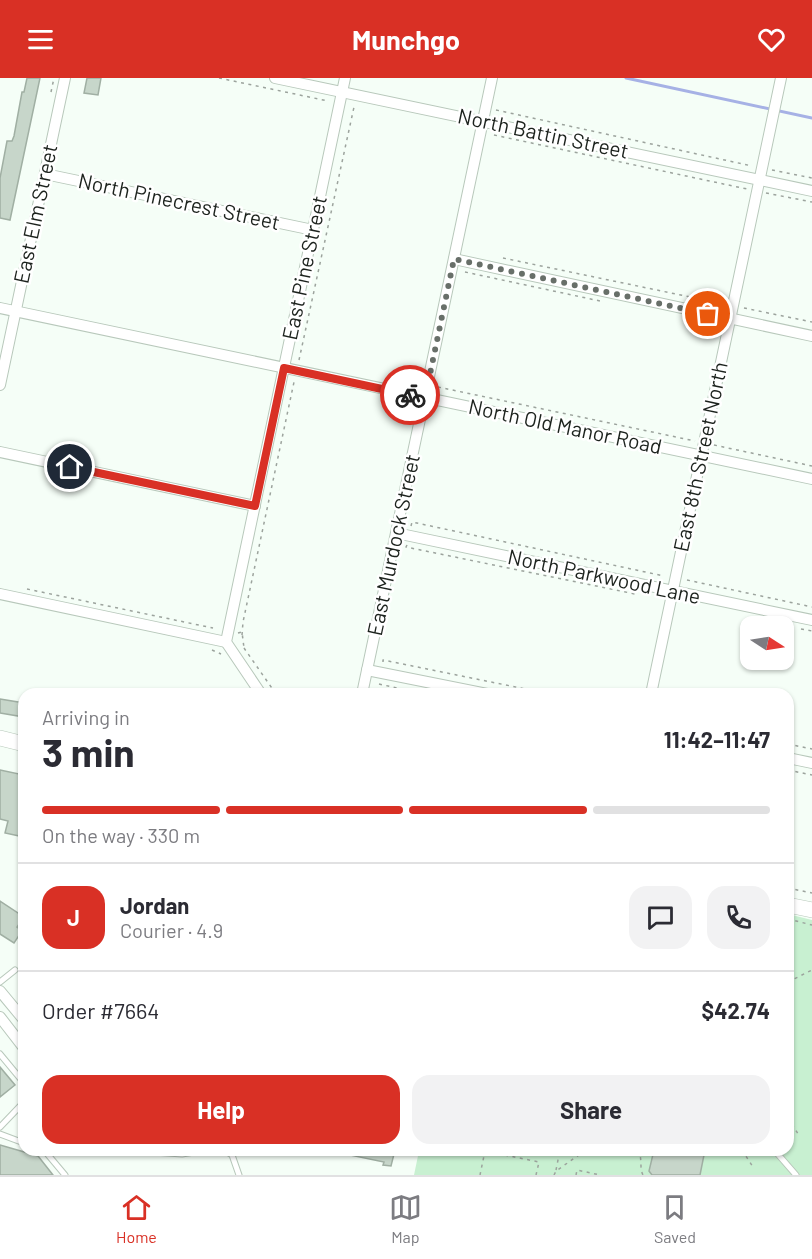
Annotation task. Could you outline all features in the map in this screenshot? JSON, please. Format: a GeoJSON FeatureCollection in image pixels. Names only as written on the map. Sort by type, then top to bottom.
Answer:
{"type":"FeatureCollection","features":[{"type":"Feature","properties":{"kind":"street","name":"East Elm Street"},"geometry":{"type":"LineString","coordinates":[[0,385],[65,78]]}},
{"type":"Feature","properties":{"kind":"street","name":"North Battin Street"},"geometry":{"type":"LineString","coordinates":[[275,78],[341,98],[483,121],[812,191]]}},
{"type":"Feature","properties":{"kind":"street","name":"East Pine Street"},"geometry":{"type":"LineString","coordinates":[[226,642],[345,78]]}},
{"type":"Feature","properties":{"kind":"street","name":"East Murdock Street"},"geometry":{"type":"LineString","coordinates":[[364,688],[492,78]]}},
{"type":"Feature","properties":{"kind":"street","name":"East 8th Street North"},"geometry":{"type":"LineString","coordinates":[[652,688],[781,78]]}},
{"type":"Feature","properties":{"kind":"street","name":"North Pinecrest Street"},"geometry":{"type":"LineString","coordinates":[[45,174],[313,230]]}},
{"type":"Feature","properties":{"kind":"street"},"geometry":{"type":"LineString","coordinates":[[454,259],[812,336]]}},
{"type":"Feature","properties":{"kind":"street","name":"North Old Manor Road"},"geometry":{"type":"LineString","coordinates":[[0,308],[812,478]]}},
{"type":"Feature","properties":{"kind":"street"},"geometry":{"type":"LineString","coordinates":[[0,452],[255,506]]}},
{"type":"Feature","properties":{"kind":"street","name":"North Parkwood Lane"},"geometry":{"type":"LineString","coordinates":[[396,533],[812,620]]}},
{"type":"Feature","properties":{"kind":"street"},"geometry":{"type":"LineString","coordinates":[[0,594],[226,642],[257,688]]}},
{"type":"Feature","properties":{"kind":"street"},"geometry":{"type":"LineString","coordinates":[[368,670],[457,688]]}},
{"type":"Feature","properties":{"kind":"street"},"geometry":{"type":"LineString","coordinates":[[0,738],[18,742]]}},
{"type":"Feature","properties":{"kind":"street"},"geometry":{"type":"LineString","coordinates":[[794,759],[812,763]]}},
{"type":"Feature","properties":{"kind":"street"},"geometry":{"type":"LineString","coordinates":[[794,906],[812,910]]}},
{"type":"Feature","properties":{"kind":"street"},"geometry":{"type":"LineString","coordinates":[[0,991],[18,1013]]}},
{"type":"Feature","properties":{"kind":"street"},"geometry":{"type":"LineString","coordinates":[[0,1017],[18,1040]]}},
{"type":"Feature","properties":{"kind":"lane"},"geometry":{"type":"LineString","coordinates":[[0,982],[15,970]]}},
{"type":"Feature","properties":{"kind":"lane"},"geometry":{"type":"LineString","coordinates":[[0,1054],[18,1076]]}},
{"type":"Feature","properties":{"kind":"lane"},"geometry":{"type":"LineString","coordinates":[[0,1127],[18,1108]]}},
{"type":"Feature","properties":{"kind":"lane"},"geometry":{"type":"LineString","coordinates":[[0,1134],[18,1141]]}},
{"type":"Feature","properties":{"kind":"lane"},"geometry":{"type":"LineString","coordinates":[[49,1156],[65,1175]]}},
{"type":"Feature","properties":{"kind":"lane"},"geometry":{"type":"LineString","coordinates":[[232,1156],[239,1175]]}},
{"type":"Feature","properties":{"kind":"lane"},"geometry":{"type":"LineString","coordinates":[[779,1156],[796,1175]]}},
{"type":"Feature","properties":{"kind":"path"},"geometry":{"type":"LineString","coordinates":[[242,635],[354,107],[341,98]]}},
{"type":"Feature","properties":{"kind":"path"},"geometry":{"type":"LineString","coordinates":[[485,108],[812,178]]}},
{"type":"Feature","properties":{"kind":"path"},"geometry":{"type":"LineString","coordinates":[[503,259],[812,322]]}},
{"type":"Feature","properties":{"kind":"path"},"geometry":{"type":"LineString","coordinates":[[428,385],[812,466]]}},
{"type":"Feature","properties":{"kind":"path"},"geometry":{"type":"LineString","coordinates":[[412,522],[812,607]]}},
{"type":"Feature","properties":{"kind":"path"},"geometry":{"type":"LineString","coordinates":[[244,648],[272,688]]}},
{"type":"Feature","properties":{"kind":"path"},"geometry":{"type":"LineString","coordinates":[[383,660],[520,688]]}},
{"type":"Feature","properties":{"kind":"path"},"geometry":{"type":"LineString","coordinates":[[794,745],[812,749]]}},
{"type":"Feature","properties":{"kind":"path"},"geometry":{"type":"LineString","coordinates":[[794,771],[812,775]]}},
{"type":"Feature","properties":{"kind":"path"},"geometry":{"type":"LineString","coordinates":[[794,889],[812,893]]}},
{"type":"Feature","properties":{"kind":"path"},"geometry":{"type":"LineString","coordinates":[[794,920],[812,925]]}},
{"type":"Feature","properties":{"kind":"path"},"geometry":{"type":"LineString","coordinates":[[794,979],[812,970]]}},
{"type":"Feature","properties":{"kind":"path"},"geometry":{"type":"LineString","coordinates":[[794,1128],[800,1137]]}},
{"type":"Feature","properties":{"kind":"path"},"geometry":{"type":"LineString","coordinates":[[480,1175],[484,1156]]}},
{"type":"Feature","properties":{"kind":"path"},"geometry":{"type":"LineString","coordinates":[[510,1156],[539,1162],[536,1175]]}},
{"type":"Feature","properties":{"kind":"path"},"geometry":{"type":"LineString","coordinates":[[554,1175],[559,1156]]}},
{"type":"Feature","properties":{"kind":"path"},"geometry":{"type":"LineString","coordinates":[[556,1171],[577,1156]]}},
{"type":"Feature","properties":{"kind":"path"},"geometry":{"type":"LineString","coordinates":[[640,1156],[643,1175]]}},
{"type":"Feature","properties":{"kind":"path"},"geometry":{"type":"LineString","coordinates":[[746,1156],[753,1167]]}},
{"type":"Feature","properties":{"kind":"path"},"geometry":{"type":"LineString","coordinates":[[576,1175],[577,1170],[600,1175]]}},
{"type":"Feature","properties":{"kind":"green space"},"geometry":{"type":"Polygon","coordinates":[[[794,916],[812,920],[812,1175],[414,1175],[418,1156],[794,1156],[794,916]]]}},
{"type":"Feature","properties":{"kind":"building"},"geometry":{"type":"Polygon","coordinates":[[[27,78],[40,78],[10,220],[0,218],[0,178],[7,141],[12,141],[14,136],[22,92],[24,92],[27,78]]]}},
{"type":"Feature","properties":{"kind":"building"},"geometry":{"type":"Polygon","coordinates":[[[87,78],[101,78],[98,95],[84,93],[87,78]]]}},
{"type":"Feature","properties":{"kind":"building"},"geometry":{"type":"Polygon","coordinates":[[[0,699],[18,702],[18,716],[0,713],[0,699]]]}},
{"type":"Feature","properties":{"kind":"building"},"geometry":{"type":"Polygon","coordinates":[[[0,770],[18,774],[18,836],[5,833],[8,821],[0,819],[0,770]]]}},
{"type":"Feature","properties":{"kind":"building"},"geometry":{"type":"Polygon","coordinates":[[[0,901],[18,913],[18,937],[14,943],[0,934],[0,901]]]}},
{"type":"Feature","properties":{"kind":"building"},"geometry":{"type":"Polygon","coordinates":[[[0,1067],[15,1085],[0,1097],[0,1067]]]}},
{"type":"Feature","properties":{"kind":"building"},"geometry":{"type":"Polygon","coordinates":[[[0,1145],[18,1150],[18,1156],[38,1156],[53,1175],[0,1175],[0,1145]]]}},
{"type":"Feature","properties":{"kind":"building"},"geometry":{"type":"Polygon","coordinates":[[[355,1156],[394,1156],[391,1166],[383,1165],[384,1162],[355,1156]]]}},
{"type":"Feature","properties":{"kind":"building"},"geometry":{"type":"Polygon","coordinates":[[[653,1156],[704,1156],[700,1175],[652,1175],[649,1171],[653,1156]]]}},
{"type":"Feature","properties":{"kind":"waterway"},"geometry":{"type":"LineString","coordinates":[[626,78],[812,118]]}},
{"type":"Feature","properties":{"kind":"way so far"},"geometry":{"type":"LineString","coordinates":[[410,395],[425,398],[454,259],[708,314]]}},
{"type":"Feature","properties":{"kind":"route"},"geometry":{"type":"LineString","coordinates":[[70,467],[255,506],[284,368],[410,395]]}}]}
